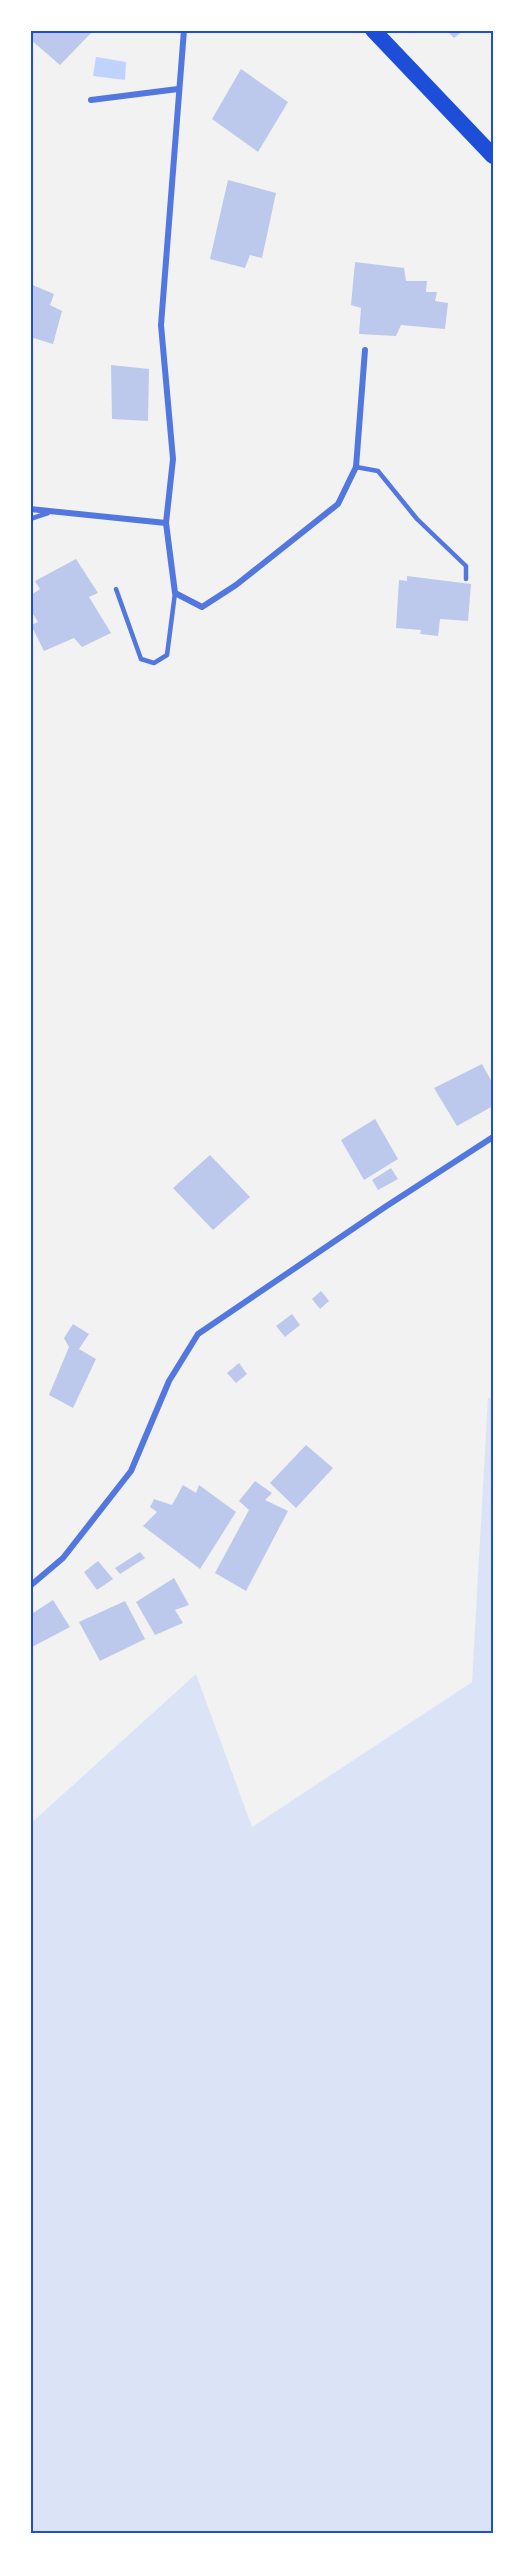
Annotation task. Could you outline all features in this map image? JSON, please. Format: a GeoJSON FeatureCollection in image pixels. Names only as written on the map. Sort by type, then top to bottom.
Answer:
{"type":"FeatureCollection","features":[{"type":"Feature","properties":{"kind":"highway"},"geometry":{"type":"LineString","coordinates":[[373,30],[493,156]]}},
{"type":"Feature","properties":{"kind":"street"},"geometry":{"type":"LineString","coordinates":[[184,30],[161,325],[173,459],[166,523],[175,593],[202,608],[236,585],[338,504],[356,467],[365,350]]}},
{"type":"Feature","properties":{"kind":"street"},"geometry":{"type":"LineString","coordinates":[[91,100],[178,89]]}},
{"type":"Feature","properties":{"kind":"street"},"geometry":{"type":"LineString","coordinates":[[30,509],[48,513],[166,523]]}},
{"type":"Feature","properties":{"kind":"street"},"geometry":{"type":"LineString","coordinates":[[30,1586],[63,1558],[131,1471],[169,1382],[198,1334],[493,1137]]}},
{"type":"Feature","properties":{"kind":"lane"},"geometry":{"type":"LineString","coordinates":[[356,467],[378,471],[417,519],[466,566],[466,579]]}},
{"type":"Feature","properties":{"kind":"lane"},"geometry":{"type":"LineString","coordinates":[[30,519],[48,513]]}},
{"type":"Feature","properties":{"kind":"lane"},"geometry":{"type":"LineString","coordinates":[[116,589],[141,659],[154,663],[167,655],[175,593]]}},
{"type":"Feature","properties":{"kind":"shaded area"},"geometry":{"type":"Polygon","coordinates":[[[488,1397],[493,1401],[493,2534],[30,2534],[30,1824],[196,1674],[252,1827],[472,1682],[488,1397]]]}},
{"type":"Feature","properties":{"kind":"water"},"geometry":{"type":"Polygon","coordinates":[[[96,57],[126,62],[125,80],[93,76],[96,57]]]}},
{"type":"Feature","properties":{"kind":"building"},"geometry":{"type":"Polygon","coordinates":[[[30,30],[94,30],[60,65],[30,39],[30,30]]]}},
{"type":"Feature","properties":{"kind":"building"},"geometry":{"type":"Polygon","coordinates":[[[446,30],[464,30],[454,38],[446,30]]]}},
{"type":"Feature","properties":{"kind":"building"},"geometry":{"type":"Polygon","coordinates":[[[241,69],[288,102],[258,152],[212,119],[241,69]]]}},
{"type":"Feature","properties":{"kind":"building"},"geometry":{"type":"Polygon","coordinates":[[[228,180],[276,193],[262,258],[250,255],[245,268],[210,259],[228,180]]]}},
{"type":"Feature","properties":{"kind":"building"},"geometry":{"type":"Polygon","coordinates":[[[355,262],[404,268],[406,281],[427,281],[426,292],[437,292],[435,301],[448,303],[445,329],[401,325],[396,336],[359,334],[361,308],[351,305],[355,262]]]}},
{"type":"Feature","properties":{"kind":"building"},"geometry":{"type":"Polygon","coordinates":[[[30,284],[54,294],[50,305],[62,311],[53,344],[30,337],[30,284]]]}},
{"type":"Feature","properties":{"kind":"building"},"geometry":{"type":"Polygon","coordinates":[[[111,365],[149,369],[148,421],[112,419],[111,365]]]}},
{"type":"Feature","properties":{"kind":"building"},"geometry":{"type":"Polygon","coordinates":[[[76,559],[98,593],[89,597],[111,633],[82,647],[74,638],[44,651],[31,625],[38,622],[30,609],[30,596],[40,589],[35,581],[76,559]]]}},
{"type":"Feature","properties":{"kind":"building"},"geometry":{"type":"Polygon","coordinates":[[[407,576],[471,584],[468,621],[440,619],[438,636],[420,634],[421,630],[396,628],[399,580],[407,581],[407,576]]]}},
{"type":"Feature","properties":{"kind":"building"},"geometry":{"type":"Polygon","coordinates":[[[482,1064],[493,1084],[493,1106],[457,1126],[434,1088],[482,1064]]]}},
{"type":"Feature","properties":{"kind":"building"},"geometry":{"type":"Polygon","coordinates":[[[375,1119],[398,1159],[364,1180],[341,1140],[375,1119]]]}},
{"type":"Feature","properties":{"kind":"building"},"geometry":{"type":"Polygon","coordinates":[[[210,1155],[250,1197],[213,1230],[173,1188],[210,1155]]]}},
{"type":"Feature","properties":{"kind":"building"},"geometry":{"type":"Polygon","coordinates":[[[391,1168],[398,1179],[378,1190],[372,1180],[391,1168]]]}},
{"type":"Feature","properties":{"kind":"building"},"geometry":{"type":"Polygon","coordinates":[[[321,1291],[329,1301],[320,1309],[312,1299],[321,1291]]]}},
{"type":"Feature","properties":{"kind":"building"},"geometry":{"type":"Polygon","coordinates":[[[292,1314],[300,1325],[285,1337],[276,1326],[292,1314]]]}},
{"type":"Feature","properties":{"kind":"building"},"geometry":{"type":"Polygon","coordinates":[[[73,1324],[89,1334],[79,1349],[96,1359],[73,1408],[49,1395],[69,1347],[64,1338],[73,1324]]]}},
{"type":"Feature","properties":{"kind":"building"},"geometry":{"type":"Polygon","coordinates":[[[239,1363],[247,1374],[236,1383],[227,1373],[239,1363]]]}},
{"type":"Feature","properties":{"kind":"building"},"geometry":{"type":"Polygon","coordinates":[[[306,1445],[333,1468],[296,1508],[270,1483],[306,1445]]]}},
{"type":"Feature","properties":{"kind":"building"},"geometry":{"type":"Polygon","coordinates":[[[255,1481],[272,1493],[265,1500],[288,1511],[246,1591],[215,1573],[249,1510],[239,1501],[255,1481]]]}},
{"type":"Feature","properties":{"kind":"building"},"geometry":{"type":"Polygon","coordinates":[[[183,1485],[196,1493],[199,1485],[236,1512],[200,1569],[143,1526],[157,1512],[150,1507],[154,1499],[172,1505],[183,1485]]]}},
{"type":"Feature","properties":{"kind":"building"},"geometry":{"type":"Polygon","coordinates":[[[140,1552],[145,1558],[120,1574],[115,1568],[140,1552]]]}},
{"type":"Feature","properties":{"kind":"building"},"geometry":{"type":"Polygon","coordinates":[[[98,1561],[113,1579],[97,1590],[84,1572],[98,1561]]]}},
{"type":"Feature","properties":{"kind":"building"},"geometry":{"type":"Polygon","coordinates":[[[174,1578],[189,1605],[175,1610],[183,1623],[155,1635],[136,1602],[174,1578]]]}},
{"type":"Feature","properties":{"kind":"building"},"geometry":{"type":"Polygon","coordinates":[[[53,1600],[70,1627],[30,1648],[30,1615],[53,1600]]]}},
{"type":"Feature","properties":{"kind":"building"},"geometry":{"type":"Polygon","coordinates":[[[125,1601],[145,1639],[100,1661],[79,1622],[125,1601]]]}}]}
